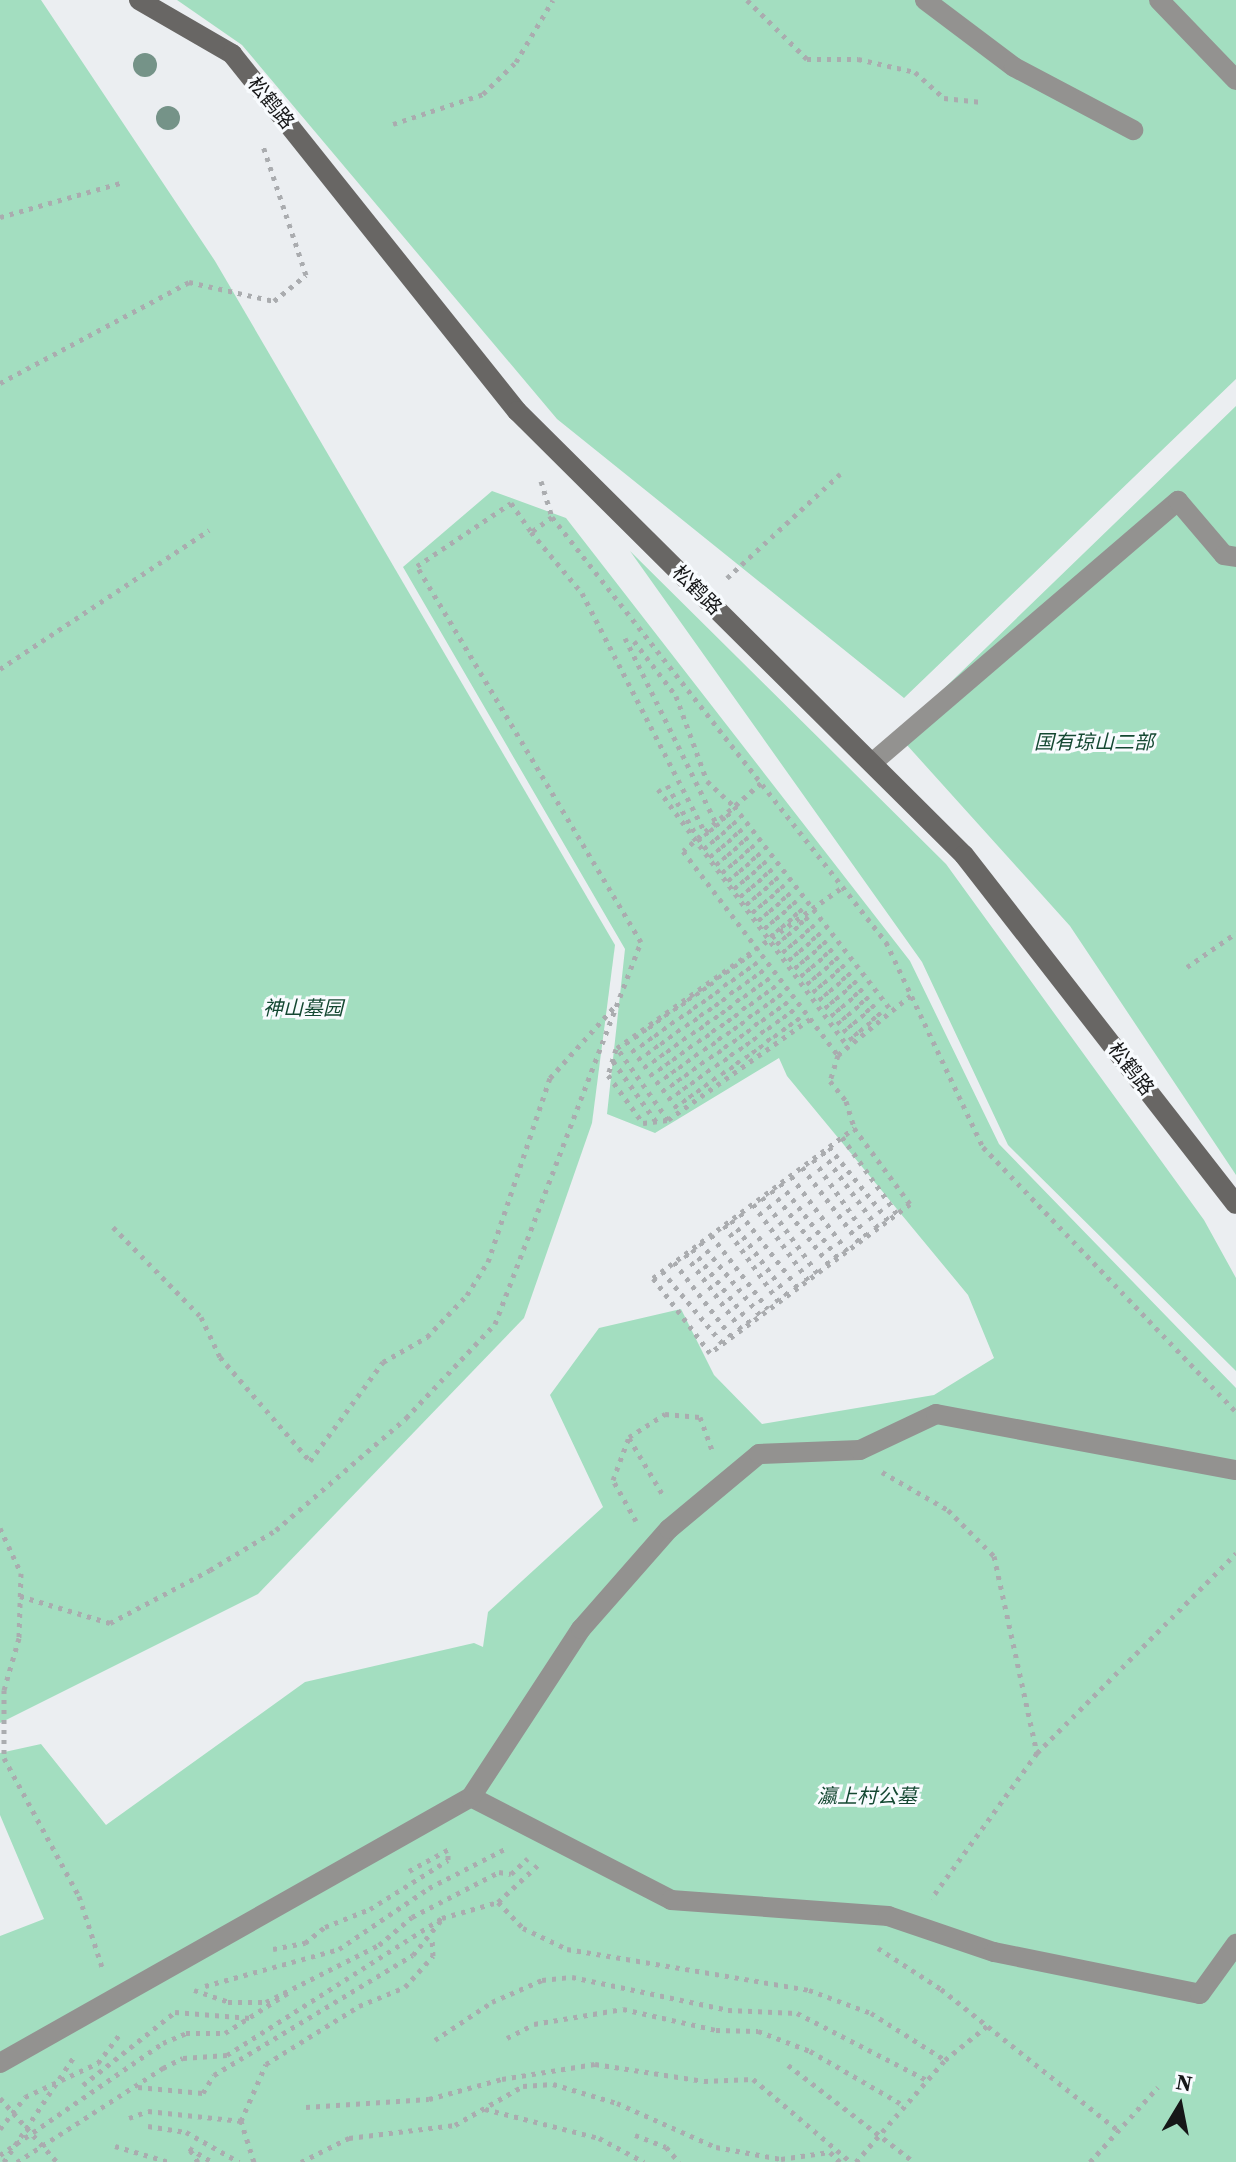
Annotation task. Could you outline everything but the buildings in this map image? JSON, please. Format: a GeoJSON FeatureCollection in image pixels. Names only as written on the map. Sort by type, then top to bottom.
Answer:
{"type":"FeatureCollection","features":[{"type":"Feature","properties":{"kind":"street","name":"松鹤路"},"geometry":{"type":"LineString","coordinates":[[139,0],[232,54],[517,411],[964,855],[1236,1204]]}},
{"type":"Feature","properties":{"kind":"lane"},"geometry":{"type":"LineString","coordinates":[[925,0],[1014,67],[1133,130]]}},
{"type":"Feature","properties":{"kind":"lane"},"geometry":{"type":"LineString","coordinates":[[1159,0],[1236,80]]}},
{"type":"Feature","properties":{"kind":"lane"},"geometry":{"type":"LineString","coordinates":[[872,763],[1178,501],[1224,555],[1236,557]]}},
{"type":"Feature","properties":{"kind":"lane"},"geometry":{"type":"LineString","coordinates":[[0,2063],[471,1797],[581,1629],[674,1525],[759,1454],[860,1450],[936,1414],[1236,1470]]}},
{"type":"Feature","properties":{"kind":"lane"},"geometry":{"type":"LineString","coordinates":[[471,1797],[671,1900],[842,1912],[913,1924],[994,1952],[1200,1994],[1236,1944]]}},
{"type":"Feature","properties":{"kind":"path"},"geometry":{"type":"LineString","coordinates":[[393,124],[483,94],[516,62],[553,0]]}},
{"type":"Feature","properties":{"kind":"path"},"geometry":{"type":"LineString","coordinates":[[747,0],[807,59],[858,59],[915,72],[944,98],[982,102]]}},
{"type":"Feature","properties":{"kind":"path"},"geometry":{"type":"LineString","coordinates":[[0,383],[189,282],[274,301],[306,275],[262,142]]}},
{"type":"Feature","properties":{"kind":"path"},"geometry":{"type":"LineString","coordinates":[[0,217],[124,182]]}},
{"type":"Feature","properties":{"kind":"path"},"geometry":{"type":"LineString","coordinates":[[537,471],[552,517],[886,942],[983,1147],[1236,1412]]}},
{"type":"Feature","properties":{"kind":"path"},"geometry":{"type":"LineString","coordinates":[[705,598],[840,474]]}},
{"type":"Feature","properties":{"kind":"path"},"geometry":{"type":"LineString","coordinates":[[20,1596],[110,1623],[276,1530],[406,1418],[495,1324],[641,942],[417,566],[511,503],[582,593],[707,830],[782,930],[856,1040]]}},
{"type":"Feature","properties":{"kind":"path"},"geometry":{"type":"LineString","coordinates":[[531,532],[552,517]]}},
{"type":"Feature","properties":{"kind":"path"},"geometry":{"type":"LineString","coordinates":[[0,669],[209,530]]}},
{"type":"Feature","properties":{"kind":"path"},"geometry":{"type":"LineString","coordinates":[[625,638],[716,823],[877,1023]]}},
{"type":"Feature","properties":{"kind":"path"},"geometry":{"type":"LineString","coordinates":[[634,641],[676,696],[707,781],[734,806],[892,1011]]}},
{"type":"Feature","properties":{"kind":"path"},"geometry":{"type":"LineString","coordinates":[[761,783],[683,851],[838,1055]]}},
{"type":"Feature","properties":{"kind":"path"},"geometry":{"type":"LineString","coordinates":[[667,785],[698,838],[856,1040]]}},
{"type":"Feature","properties":{"kind":"path"},"geometry":{"type":"LineString","coordinates":[[658,789],[692,843],[767,941],[856,1040]]}},
{"type":"Feature","properties":{"kind":"path"},"geometry":{"type":"LineString","coordinates":[[724,815],[804,914],[877,1023]]}},
{"type":"Feature","properties":{"kind":"path"},"geometry":{"type":"LineString","coordinates":[[724,815],[795,921]]}},
{"type":"Feature","properties":{"kind":"path"},"geometry":{"type":"LineString","coordinates":[[810,1019],[668,1120],[643,1123],[608,1075],[617,1048],[843,887]]}},
{"type":"Feature","properties":{"kind":"path"},"geometry":{"type":"LineString","coordinates":[[1187,967],[1236,933]]}},
{"type":"Feature","properties":{"kind":"path"},"geometry":{"type":"LineString","coordinates":[[748,954],[802,1024]]}},
{"type":"Feature","properties":{"kind":"path"},"geometry":{"type":"LineString","coordinates":[[741,959],[795,1030]]}},
{"type":"Feature","properties":{"kind":"path"},"geometry":{"type":"LineString","coordinates":[[734,964],[788,1035]]}},
{"type":"Feature","properties":{"kind":"path"},"geometry":{"type":"LineString","coordinates":[[726,970],[779,1040]]}},
{"type":"Feature","properties":{"kind":"path"},"geometry":{"type":"LineString","coordinates":[[718,975],[773,1045]]}},
{"type":"Feature","properties":{"kind":"path"},"geometry":{"type":"LineString","coordinates":[[710,982],[765,1051]]}},
{"type":"Feature","properties":{"kind":"path"},"geometry":{"type":"LineString","coordinates":[[703,987],[758,1056]]}},
{"type":"Feature","properties":{"kind":"path"},"geometry":{"type":"LineString","coordinates":[[696,992],[751,1061]]}},
{"type":"Feature","properties":{"kind":"path"},"geometry":{"type":"LineString","coordinates":[[854,1128],[653,1278],[710,1353],[910,1204],[854,1128],[846,1101],[830,1081],[838,1055],[911,995]]}},
{"type":"Feature","properties":{"kind":"path"},"geometry":{"type":"LineString","coordinates":[[688,997],[742,1067]]}},
{"type":"Feature","properties":{"kind":"path"},"geometry":{"type":"LineString","coordinates":[[682,1002],[735,1072]]}},
{"type":"Feature","properties":{"kind":"path"},"geometry":{"type":"LineString","coordinates":[[113,1227],[201,1317],[220,1357],[310,1461],[383,1362],[427,1337],[467,1295],[488,1262],[550,1078],[618,1003]]}},
{"type":"Feature","properties":{"kind":"path"},"geometry":{"type":"LineString","coordinates":[[674,1007],[727,1078]]}},
{"type":"Feature","properties":{"kind":"path"},"geometry":{"type":"LineString","coordinates":[[665,1013],[718,1084]]}},
{"type":"Feature","properties":{"kind":"path"},"geometry":{"type":"LineString","coordinates":[[657,1019],[710,1090]]}},
{"type":"Feature","properties":{"kind":"path"},"geometry":{"type":"LineString","coordinates":[[649,1025],[702,1095]]}},
{"type":"Feature","properties":{"kind":"path"},"geometry":{"type":"LineString","coordinates":[[643,1029],[695,1101]]}},
{"type":"Feature","properties":{"kind":"path"},"geometry":{"type":"LineString","coordinates":[[635,1035],[688,1106]]}},
{"type":"Feature","properties":{"kind":"path"},"geometry":{"type":"LineString","coordinates":[[626,1041],[680,1112]]}},
{"type":"Feature","properties":{"kind":"path"},"geometry":{"type":"LineString","coordinates":[[617,1048],[668,1120]]}},
{"type":"Feature","properties":{"kind":"path"},"geometry":{"type":"LineString","coordinates":[[612,1060],[657,1123]]}},
{"type":"Feature","properties":{"kind":"path"},"geometry":{"type":"LineString","coordinates":[[842,1137],[897,1214]]}},
{"type":"Feature","properties":{"kind":"path"},"geometry":{"type":"LineString","coordinates":[[829,1147],[888,1220]]}},
{"type":"Feature","properties":{"kind":"path"},"geometry":{"type":"LineString","coordinates":[[822,1152],[878,1228]]}},
{"type":"Feature","properties":{"kind":"path"},"geometry":{"type":"LineString","coordinates":[[813,1159],[867,1236]]}},
{"type":"Feature","properties":{"kind":"path"},"geometry":{"type":"LineString","coordinates":[[802,1167],[859,1242]]}},
{"type":"Feature","properties":{"kind":"path"},"geometry":{"type":"LineString","coordinates":[[791,1176],[847,1251]]}},
{"type":"Feature","properties":{"kind":"path"},"geometry":{"type":"LineString","coordinates":[[780,1183],[838,1258]]}},
{"type":"Feature","properties":{"kind":"path"},"geometry":{"type":"LineString","coordinates":[[771,1190],[829,1264]]}},
{"type":"Feature","properties":{"kind":"path"},"geometry":{"type":"LineString","coordinates":[[762,1197],[817,1273]]}},
{"type":"Feature","properties":{"kind":"path"},"geometry":{"type":"LineString","coordinates":[[753,1204],[808,1280]]}},
{"type":"Feature","properties":{"kind":"path"},"geometry":{"type":"LineString","coordinates":[[740,1213],[798,1288]]}},
{"type":"Feature","properties":{"kind":"path"},"geometry":{"type":"LineString","coordinates":[[731,1220],[787,1295]]}},
{"type":"Feature","properties":{"kind":"path"},"geometry":{"type":"LineString","coordinates":[[724,1225],[779,1302]]}},
{"type":"Feature","properties":{"kind":"path"},"geometry":{"type":"LineString","coordinates":[[711,1235],[768,1309]]}},
{"type":"Feature","properties":{"kind":"path"},"geometry":{"type":"LineString","coordinates":[[700,1242],[760,1315]]}},
{"type":"Feature","properties":{"kind":"path"},"geometry":{"type":"LineString","coordinates":[[692,1249],[750,1323]]}},
{"type":"Feature","properties":{"kind":"path"},"geometry":{"type":"LineString","coordinates":[[685,1254],[741,1329]]}},
{"type":"Feature","properties":{"kind":"path"},"geometry":{"type":"LineString","coordinates":[[674,1262],[731,1336]]}},
{"type":"Feature","properties":{"kind":"path"},"geometry":{"type":"LineString","coordinates":[[662,1271],[722,1343]]}},
{"type":"Feature","properties":{"kind":"path"},"geometry":{"type":"LineString","coordinates":[[629,1437],[674,1525],[641,1529],[613,1480],[629,1437],[665,1414],[700,1417],[723,1484]]}},
{"type":"Feature","properties":{"kind":"path"},"geometry":{"type":"LineString","coordinates":[[865,1472],[880,1471],[948,1510],[994,1556],[1037,1753]]}},
{"type":"Feature","properties":{"kind":"path"},"geometry":{"type":"LineString","coordinates":[[0,1528],[21,1573],[19,1638],[2,1692],[4,1758],[79,1896],[112,2000]]}},
{"type":"Feature","properties":{"kind":"path"},"geometry":{"type":"LineString","coordinates":[[913,1924],[1037,1753],[1236,1553]]}},
{"type":"Feature","properties":{"kind":"path"},"geometry":{"type":"LineString","coordinates":[[17,2162],[44,2148],[183,2058],[227,2055],[442,1918],[498,1902],[549,1838]]}},
{"type":"Feature","properties":{"kind":"path"},"geometry":{"type":"LineString","coordinates":[[194,1990],[228,2002],[266,2002],[379,1945],[412,1917],[499,1872],[511,1874],[549,1838]]}},
{"type":"Feature","properties":{"kind":"path"},"geometry":{"type":"LineString","coordinates":[[184,1990],[194,1990],[339,1949],[429,1888],[549,1838]]}},
{"type":"Feature","properties":{"kind":"path"},"geometry":{"type":"LineString","coordinates":[[273,1949],[305,1943],[325,1927],[370,1909],[448,1860],[448,1850]]}},
{"type":"Feature","properties":{"kind":"path"},"geometry":{"type":"LineString","coordinates":[[498,1902],[523,1928],[567,1949],[809,1990],[871,2013],[945,2060]]}},
{"type":"Feature","properties":{"kind":"path"},"geometry":{"type":"LineString","coordinates":[[842,1912],[892,1962],[941,1989],[1119,2131]]}},
{"type":"Feature","properties":{"kind":"path"},"geometry":{"type":"LineString","coordinates":[[137,2087],[203,2093],[214,2075],[388,1972],[432,1937],[442,1918]]}},
{"type":"Feature","properties":{"kind":"path"},"geometry":{"type":"LineString","coordinates":[[254,2162],[241,2121],[266,2064],[359,2006],[405,1987],[433,1956],[432,1937]]}},
{"type":"Feature","properties":{"kind":"path"},"geometry":{"type":"LineString","coordinates":[[0,2155],[33,2136],[163,2043],[186,2033],[225,2033],[313,1976]]}},
{"type":"Feature","properties":{"kind":"path"},"geometry":{"type":"LineString","coordinates":[[435,2040],[492,2002],[542,1980],[572,1977],[728,2010],[797,2013],[927,2080]]}},
{"type":"Feature","properties":{"kind":"path"},"geometry":{"type":"LineString","coordinates":[[507,2038],[534,2024],[623,2009],[716,2030],[758,2031],[810,2051],[905,2106]]}},
{"type":"Feature","properties":{"kind":"path"},"geometry":{"type":"LineString","coordinates":[[83,2085],[175,2012],[252,2018]]}},
{"type":"Feature","properties":{"kind":"path"},"geometry":{"type":"LineString","coordinates":[[0,2129],[25,2097],[98,2063],[132,2022]]}},
{"type":"Feature","properties":{"kind":"path"},"geometry":{"type":"LineString","coordinates":[[306,2107],[429,2099],[502,2079],[595,2064],[704,2081],[753,2079],[853,2162],[945,2060],[987,2026]]}},
{"type":"Feature","properties":{"kind":"path"},"geometry":{"type":"LineString","coordinates":[[4,2162],[75,2055]]}},
{"type":"Feature","properties":{"kind":"path"},"geometry":{"type":"LineString","coordinates":[[788,2065],[882,2132],[914,2162]]}},
{"type":"Feature","properties":{"kind":"path"},"geometry":{"type":"LineString","coordinates":[[301,2162],[349,2138],[455,2125],[523,2086],[553,2084],[617,2103],[716,2147],[781,2159],[830,2152],[840,2162]]}},
{"type":"Feature","properties":{"kind":"path"},"geometry":{"type":"LineString","coordinates":[[1090,2162],[1158,2087]]}},
{"type":"Feature","properties":{"kind":"path"},"geometry":{"type":"LineString","coordinates":[[0,2098],[57,2162]]}},
{"type":"Feature","properties":{"kind":"path"},"geometry":{"type":"LineString","coordinates":[[485,2109],[599,2138],[644,2162]]}},
{"type":"Feature","properties":{"kind":"path"},"geometry":{"type":"LineString","coordinates":[[129,2118],[148,2111],[241,2121]]}},
{"type":"Feature","properties":{"kind":"path"},"geometry":{"type":"LineString","coordinates":[[148,2126],[186,2132],[239,2162]]}},
{"type":"Feature","properties":{"kind":"path"},"geometry":{"type":"LineString","coordinates":[[635,2135],[666,2147],[679,2162]]}},
{"type":"Feature","properties":{"kind":"path"},"geometry":{"type":"LineString","coordinates":[[115,2146],[169,2162]]}},
{"type":"Feature","properties":{"kind":"path"},"geometry":{"type":"LineString","coordinates":[[198,2162],[189,2148],[212,2162]]}},
{"type":"Feature","properties":{"kind":"green space","name":"神山墓园"},"geometry":{"type":"Polygon","coordinates":[[[0,0],[41,0],[215,261],[615,945],[592,1123],[524,1318],[258,1594],[0,1723],[0,0]]]}},
{"type":"Feature","properties":{"kind":"green space"},"geometry":{"type":"Polygon","coordinates":[[[177,0],[1236,0],[1236,379],[904,698],[557,419],[242,45],[177,0]]]}},
{"type":"Feature","properties":{"kind":"green space","name":"国有琼山二部"},"geometry":{"type":"Polygon","coordinates":[[[1236,406],[1236,1175],[1070,926],[897,734],[1236,406]]]}},
{"type":"Feature","properties":{"kind":"green space","name":"瀛上村公墓"},"geometry":{"type":"Polygon","coordinates":[[[492,491],[566,518],[910,961],[999,1144],[1236,1388],[1236,2162],[0,2162],[0,1936],[44,1919],[0,1815],[0,1753],[41,1744],[106,1825],[305,1682],[474,1643],[483,1647],[488,1612],[603,1507],[550,1395],[599,1328],[681,1309],[714,1375],[762,1424],[934,1395],[994,1358],[968,1295],[787,1076],[779,1058],[655,1133],[607,1114],[625,949],[403,567],[492,491]]]}},
{"type":"Feature","properties":{"kind":"green space"},"geometry":{"type":"Polygon","coordinates":[[[630,551],[946,864],[1204,1220],[1236,1278],[1236,1371],[1008,1145],[922,962],[630,551]]]}}]}
